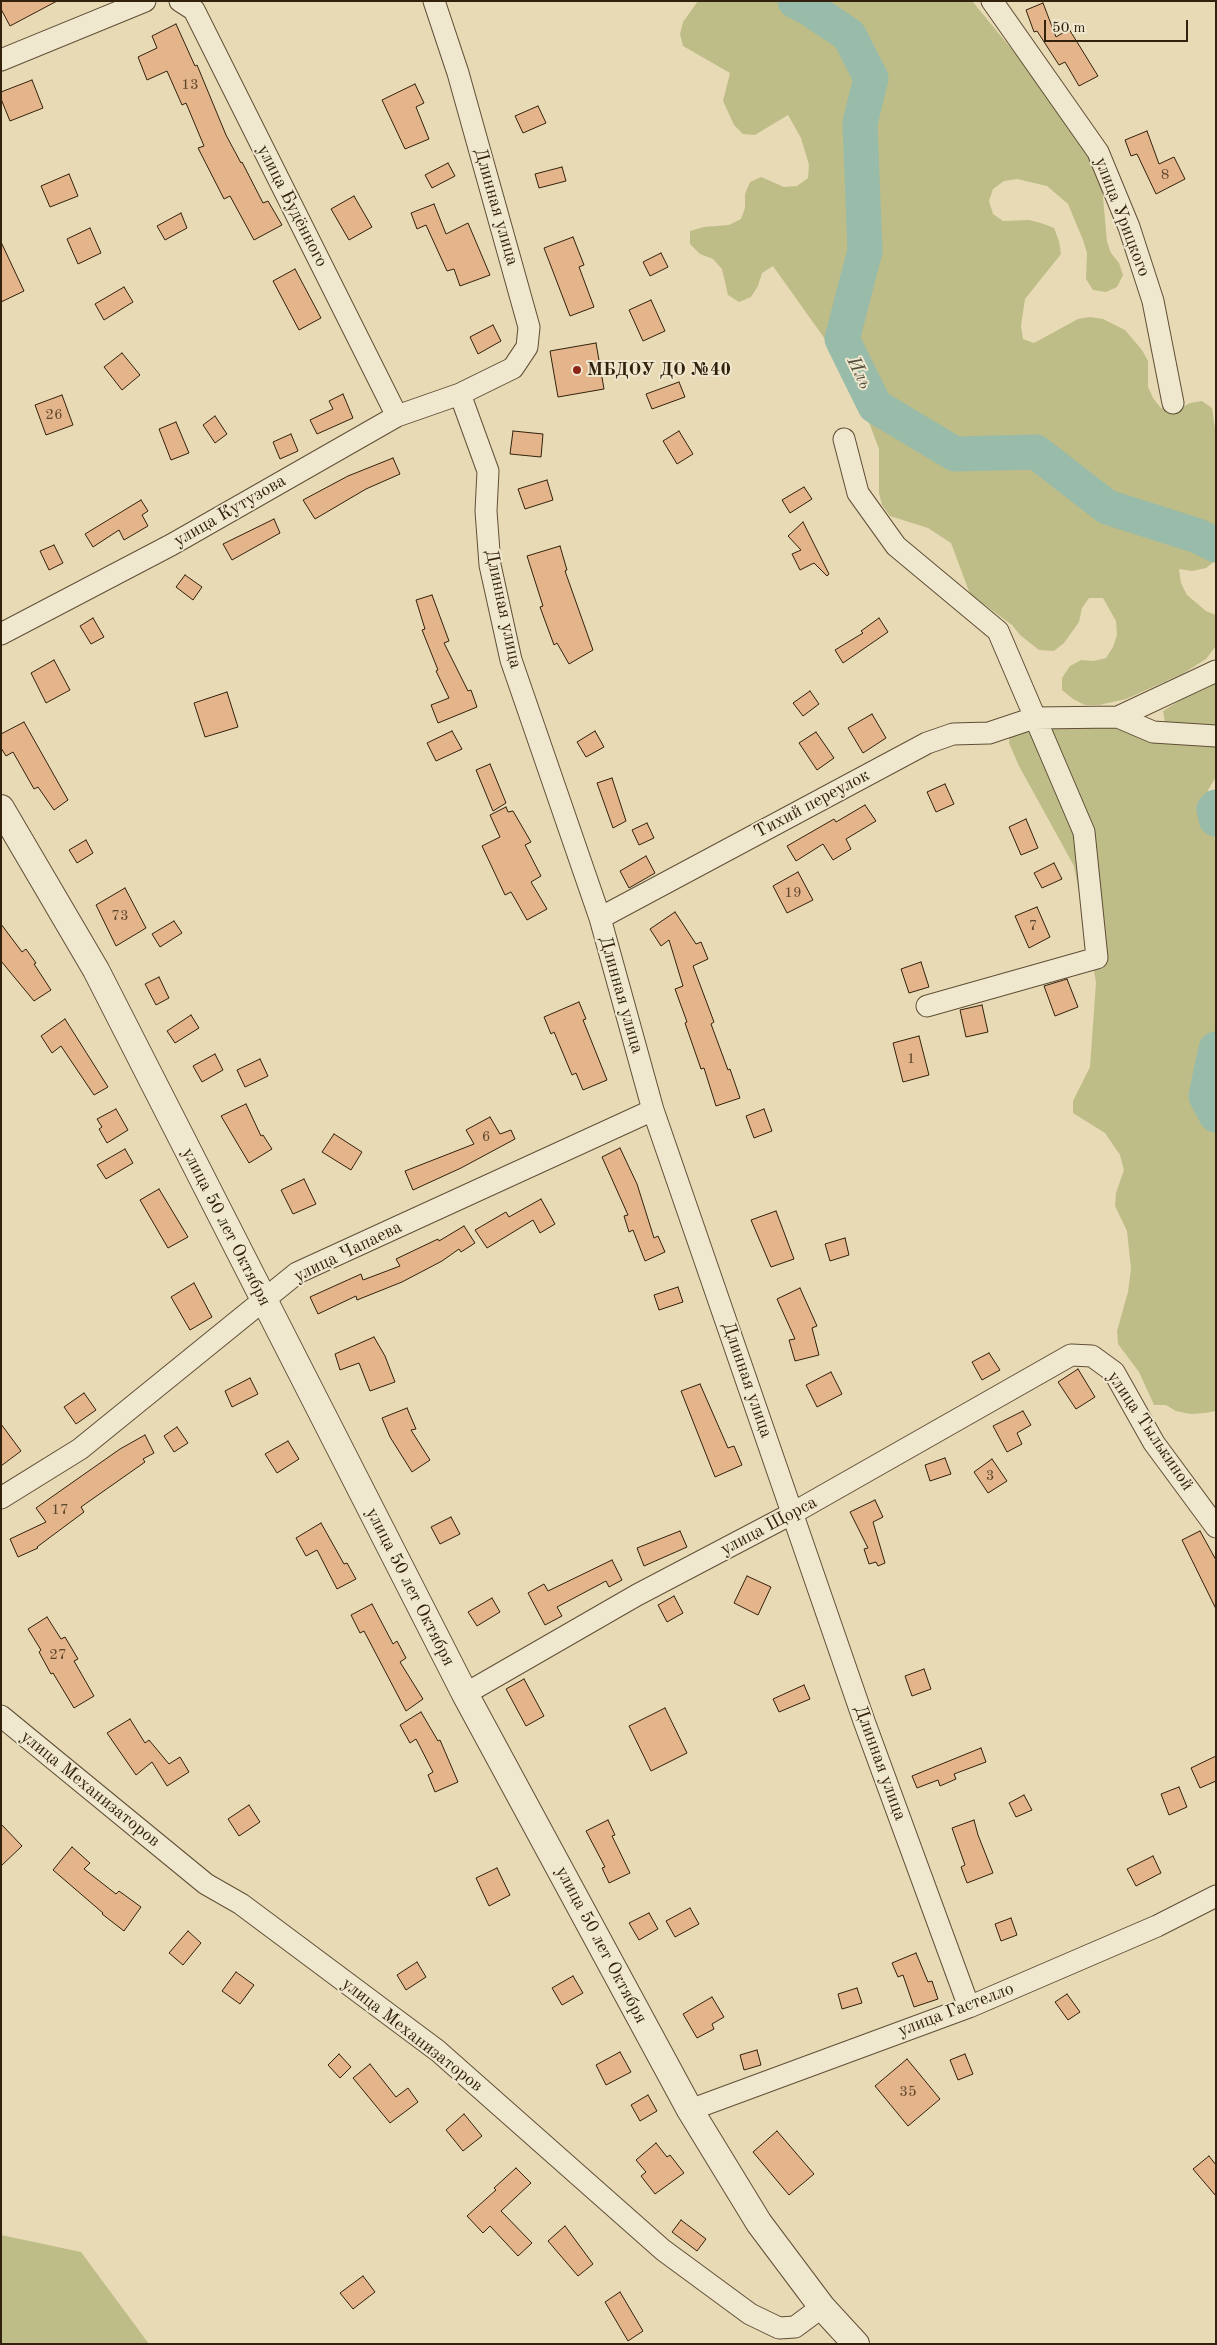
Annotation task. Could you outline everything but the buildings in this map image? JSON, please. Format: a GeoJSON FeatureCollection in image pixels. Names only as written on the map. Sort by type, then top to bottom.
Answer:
{"type":"FeatureCollection","features":[{"type":"Feature","properties":{"kind":"street"},"geometry":{"type":"LineString","coordinates":[[1,60],[145,1]]}},
{"type":"Feature","properties":{"kind":"street","name":"улица Будённого"},"geometry":{"type":"LineString","coordinates":[[180,1],[194,10],[397,416]]}},
{"type":"Feature","properties":{"kind":"street","name":"Длинная улица"},"geometry":{"type":"LineString","coordinates":[[434,1],[458,74],[529,327],[527,347],[513,368],[460,394],[488,471],[486,511],[490,565],[511,660],[600,918],[653,1110],[864,1721],[969,2007]]}},
{"type":"Feature","properties":{"kind":"street","name":"улица Урицкого"},"geometry":{"type":"LineString","coordinates":[[992,1],[1098,152],[1129,227],[1153,301],[1173,403]]}},
{"type":"Feature","properties":{"kind":"street","name":"улица Кутузова"},"geometry":{"type":"LineString","coordinates":[[1,634],[171,545],[397,416],[460,394]]}},
{"type":"Feature","properties":{"kind":"street"},"geometry":{"type":"LineString","coordinates":[[844,439],[858,493],[896,546],[998,631],[1084,832],[1097,958],[927,1006]]}},
{"type":"Feature","properties":{"kind":"street"},"geometry":{"type":"LineString","coordinates":[[1118,717],[1216,671]]}},
{"type":"Feature","properties":{"kind":"street"},"geometry":{"type":"LineString","coordinates":[[1118,717],[1153,732],[1216,736]]}},
{"type":"Feature","properties":{"kind":"street","name":"Тихий переулок"},"geometry":{"type":"LineString","coordinates":[[600,918],[927,743],[952,734],[989,733],[1034,718],[1118,717]]}},
{"type":"Feature","properties":{"kind":"street","name":"улица 50 лет Октября"},"geometry":{"type":"LineString","coordinates":[[1,808],[96,970],[465,1694],[690,2110],[759,2223],[822,2307],[856,2344]]}},
{"type":"Feature","properties":{"kind":"street","name":"улица Чапаева"},"geometry":{"type":"LineString","coordinates":[[1,1498],[80,1449],[265,1302],[297,1273],[653,1110]]}},
{"type":"Feature","properties":{"kind":"street","name":"улица Щорса"},"geometry":{"type":"LineString","coordinates":[[465,1694],[637,1595],[793,1513],[1071,1355]]}},
{"type":"Feature","properties":{"kind":"street","name":"улица Тылькиной"},"geometry":{"type":"LineString","coordinates":[[1071,1355],[1092,1356],[1114,1372],[1154,1443],[1216,1527]]}},
{"type":"Feature","properties":{"kind":"street","name":"улица Механизаторов"},"geometry":{"type":"LineString","coordinates":[[1,1716],[206,1884],[242,1904],[438,2051],[663,2250],[750,2314],[779,2328],[795,2327],[822,2307]]}},
{"type":"Feature","properties":{"kind":"street","name":"улица Гастелло"},"geometry":{"type":"LineString","coordinates":[[690,2110],[969,2007],[1157,1926],[1216,1896]]}},
{"type":"Feature","properties":{"kind":"shaded area"},"geometry":{"type":"Polygon","coordinates":[[[698,1],[972,1],[1052,98],[1101,174],[1107,242],[1111,253],[1119,263],[1123,275],[1117,287],[1106,292],[1093,290],[1086,279],[1087,253],[1068,204],[1047,186],[1017,179],[1004,181],[993,189],[989,201],[993,214],[1003,221],[1029,220],[1054,228],[1061,254],[1025,299],[1021,326],[1023,339],[1034,343],[1078,319],[1090,317],[1103,319],[1125,330],[1142,350],[1148,361],[1148,387],[1153,398],[1161,408],[1177,410],[1190,403],[1202,401],[1212,408],[1216,436],[1216,560],[1206,568],[1192,571],[1179,569],[1181,583],[1187,595],[1206,611],[1216,615],[1216,646],[1206,659],[1184,673],[1126,699],[1099,705],[1085,705],[1073,699],[1062,690],[1062,678],[1070,666],[1081,660],[1094,661],[1106,658],[1113,647],[1117,635],[1116,621],[1103,598],[1089,598],[1082,608],[1079,622],[1064,643],[1054,651],[1039,650],[1020,635],[1012,625],[970,594],[951,543],[928,528],[890,516],[882,505],[879,493],[879,449],[870,425],[832,349],[773,266],[762,273],[758,286],[751,297],[739,302],[728,295],[722,269],[713,259],[700,254],[690,244],[690,231],[704,227],[729,225],[741,219],[745,208],[745,194],[750,182],[761,177],[784,187],[797,186],[808,178],[809,165],[801,138],[788,115],[755,135],[743,134],[734,125],[723,101],[730,73],[683,46],[680,34],[683,22],[698,1]]]}},
{"type":"Feature","properties":{"kind":"shaded area"},"geometry":{"type":"Polygon","coordinates":[[[1216,678],[1216,730],[1165,723],[1163,711],[1216,678]]]}},
{"type":"Feature","properties":{"kind":"shaded area"},"geometry":{"type":"Polygon","coordinates":[[[1111,722],[1216,745],[1216,777],[1208,790],[1216,849],[1216,1411],[1205,1413],[1190,1414],[1176,1411],[1166,1405],[1154,1405],[1139,1372],[1118,1344],[1117,1331],[1128,1292],[1131,1269],[1127,1231],[1115,1206],[1116,1193],[1124,1170],[1120,1155],[1105,1133],[1073,1113],[1073,1101],[1090,1067],[1096,982],[1074,866],[1019,766],[1009,743],[1010,731],[1111,722]]]}},
{"type":"Feature","properties":{"kind":"shaded area"},"geometry":{"type":"Polygon","coordinates":[[[1,2235],[81,2252],[149,2344],[1,2344],[1,2235]]]}},
{"type":"Feature","properties":{"kind":"waterway","name":"Иль"},"geometry":{"type":"LineString","coordinates":[[795,1],[849,35],[871,78],[860,123],[865,251],[842,339],[875,406],[955,454],[1036,452],[1107,507],[1198,536],[1216,545]]}},
{"type":"Feature","properties":{"kind":"waterway","name":"Иль"},"geometry":{"type":"LineString","coordinates":[[1216,807],[1214,809],[1216,819]]}},
{"type":"Feature","properties":{"kind":"waterway","name":"Иль"},"geometry":{"type":"LineString","coordinates":[[1216,1049],[1206,1096],[1216,1115]]}},
{"type":"Feature","properties":{"kind":"place","name":"МБДОУ ДО №40"},"geometry":{"type":"Point","coordinates":[577,370]}}]}
